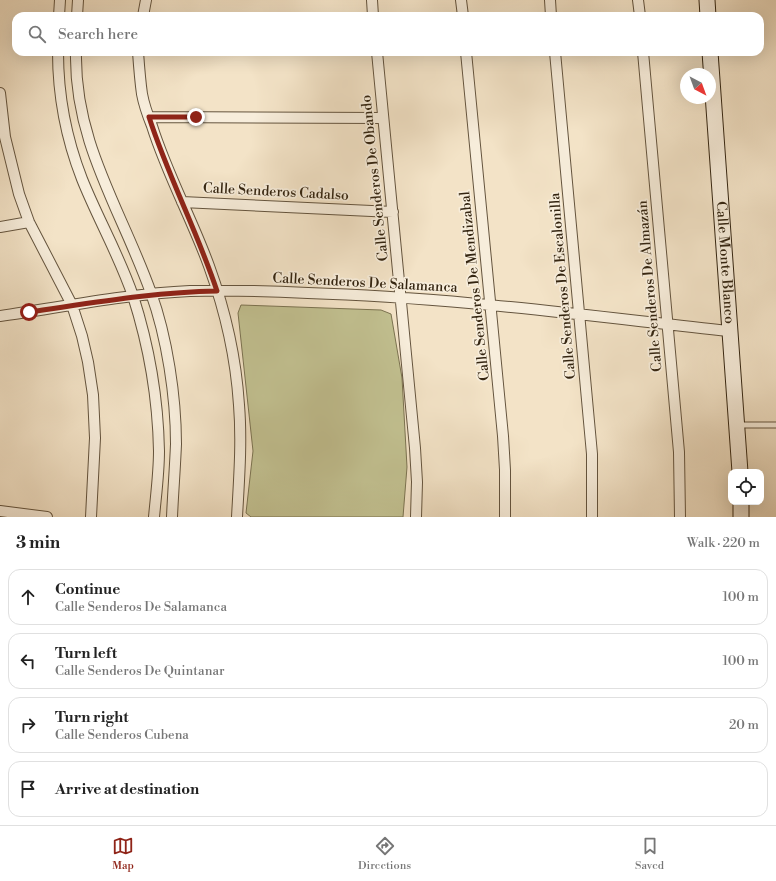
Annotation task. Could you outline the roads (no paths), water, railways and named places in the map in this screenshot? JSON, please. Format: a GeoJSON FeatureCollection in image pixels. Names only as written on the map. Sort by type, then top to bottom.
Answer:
{"type":"FeatureCollection","features":[{"type":"Feature","properties":{"kind":"main road"},"geometry":{"type":"LineString","coordinates":[[707,0],[708,12]]}},
{"type":"Feature","properties":{"kind":"main road","name":"Calle Monte Blanco"},"geometry":{"type":"LineString","coordinates":[[710,56],[718,147],[729,331],[738,425],[740,469]]}},
{"type":"Feature","properties":{"kind":"main road"},"geometry":{"type":"LineString","coordinates":[[741,505],[741,517]]}},
{"type":"Feature","properties":{"kind":"street"},"geometry":{"type":"LineString","coordinates":[[59,12],[60,0]]}},
{"type":"Feature","properties":{"kind":"street"},"geometry":{"type":"LineString","coordinates":[[77,12],[78,0]]}},
{"type":"Feature","properties":{"kind":"street"},"geometry":{"type":"LineString","coordinates":[[143,12],[146,0]]}},
{"type":"Feature","properties":{"kind":"street"},"geometry":{"type":"LineString","coordinates":[[372,0],[373,12]]}},
{"type":"Feature","properties":{"kind":"street"},"geometry":{"type":"LineString","coordinates":[[461,0],[462,12]]}},
{"type":"Feature","properties":{"kind":"street"},"geometry":{"type":"LineString","coordinates":[[550,0],[551,12]]}},
{"type":"Feature","properties":{"kind":"street"},"geometry":{"type":"LineString","coordinates":[[638,0],[640,12]]}},
{"type":"Feature","properties":{"kind":"street"},"geometry":{"type":"LineString","coordinates":[[58,56],[60,94],[71,147],[82,178],[123,268],[133,296],[152,372],[156,403],[159,452],[154,517]]}},
{"type":"Feature","properties":{"kind":"street"},"geometry":{"type":"LineString","coordinates":[[76,56],[77,82],[81,110],[87,135],[100,174],[152,294],[167,356],[176,443],[172,517]]}},
{"type":"Feature","properties":{"kind":"street"},"geometry":{"type":"LineString","coordinates":[[138,56],[142,96],[159,148],[209,266],[231,346],[239,405],[240,438],[237,517]]}},
{"type":"Feature","properties":{"kind":"street","name":"Calle Senderos De Obando"},"geometry":{"type":"LineString","coordinates":[[377,56],[415,448],[417,482],[416,517]]}},
{"type":"Feature","properties":{"kind":"street","name":"Calle Senderos De Mendizabal"},"geometry":{"type":"LineString","coordinates":[[466,56],[503,436],[505,470],[504,517]]}},
{"type":"Feature","properties":{"kind":"street","name":"Calle Senderos De Escalonilla"},"geometry":{"type":"LineString","coordinates":[[555,56],[592,454],[592,517]]}},
{"type":"Feature","properties":{"kind":"street","name":"Calle Senderos De Almazán"},"geometry":{"type":"LineString","coordinates":[[643,56],[679,452],[680,517]]}},
{"type":"Feature","properties":{"kind":"street"},"geometry":{"type":"LineString","coordinates":[[0,93],[2,137],[18,194],[30,222],[72,305],[82,336],[93,395],[95,438],[91,517]]}},
{"type":"Feature","properties":{"kind":"street"},"geometry":{"type":"LineString","coordinates":[[149,117],[383,118]]}},
{"type":"Feature","properties":{"kind":"street","name":"Calle Senderos Cadalso"},"geometry":{"type":"LineString","coordinates":[[182,202],[393,212]]}},
{"type":"Feature","properties":{"kind":"street"},"geometry":{"type":"LineString","coordinates":[[0,226],[30,222]]}},
{"type":"Feature","properties":{"kind":"street","name":"Calle Senderos De Salamanca"},"geometry":{"type":"LineString","coordinates":[[0,316],[133,296],[217,291],[338,294],[401,298],[729,331]]}},
{"type":"Feature","properties":{"kind":"street"},"geometry":{"type":"LineString","coordinates":[[0,511],[47,517]]}},
{"type":"Feature","properties":{"kind":"lane"},"geometry":{"type":"LineString","coordinates":[[738,425],[776,424]]}}]}
